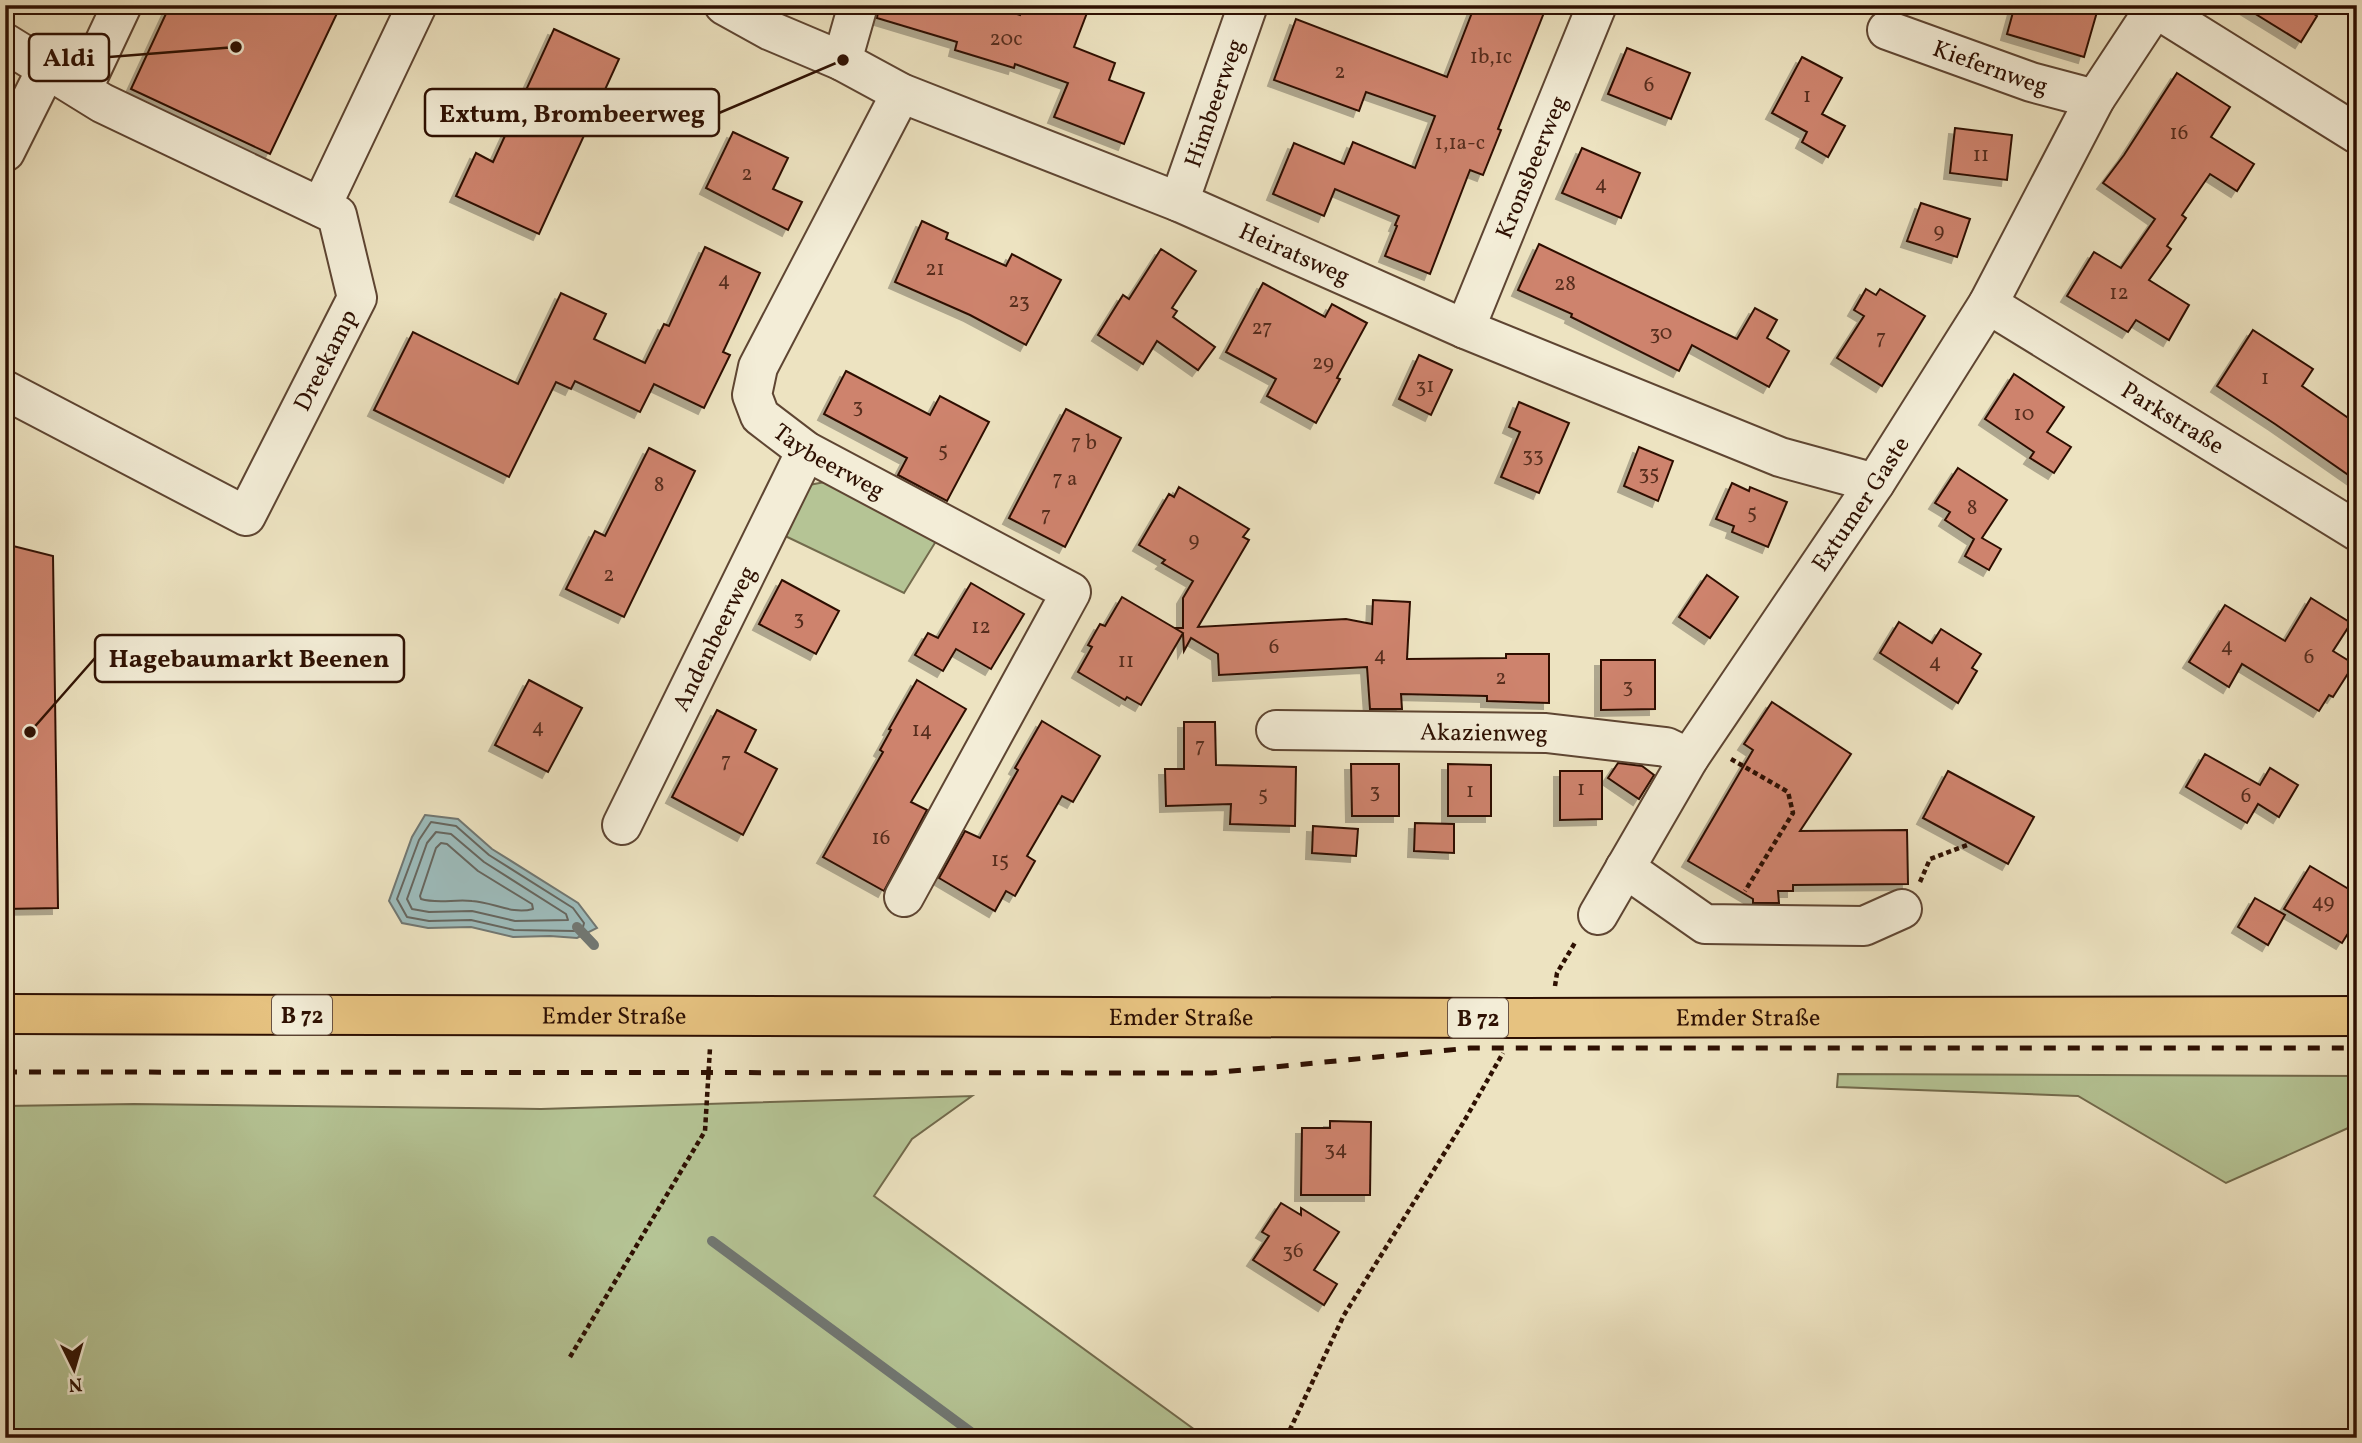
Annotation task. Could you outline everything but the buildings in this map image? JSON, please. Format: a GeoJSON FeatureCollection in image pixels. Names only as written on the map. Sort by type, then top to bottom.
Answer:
{"type":"FeatureCollection","features":[{"type":"Feature","properties":{"kind":"main road","name":"Emder Straße"},"geometry":{"type":"LineString","coordinates":[[5,1014],[2357,1017]]}},
{"type":"Feature","properties":{"kind":"street"},"geometry":{"type":"LineString","coordinates":[[82,90],[122,5]]}},
{"type":"Feature","properties":{"kind":"street"},"geometry":{"type":"LineString","coordinates":[[321,207],[417,5]]}},
{"type":"Feature","properties":{"kind":"street","name":"Heiratsweg"},"geometry":{"type":"LineString","coordinates":[[724,5],[771,31],[842,61],[901,93],[1179,202],[1465,329],[1780,457],[1875,483]]}},
{"type":"Feature","properties":{"kind":"street"},"geometry":{"type":"LineString","coordinates":[[842,61],[858,5]]}},
{"type":"Feature","properties":{"kind":"street","name":"Himbeerweg"},"geometry":{"type":"LineString","coordinates":[[1179,202],[1248,5]]}},
{"type":"Feature","properties":{"kind":"street","name":"Kronsbeerweg"},"geometry":{"type":"LineString","coordinates":[[1465,329],[1597,5]]}},
{"type":"Feature","properties":{"kind":"street"},"geometry":{"type":"LineString","coordinates":[[2156,7],[2357,134]]}},
{"type":"Feature","properties":{"kind":"street","name":"Extumer Gaste"},"geometry":{"type":"LineString","coordinates":[[1598,915],[1695,750],[1875,483],[1989,304],[2095,99],[2156,7]]}},
{"type":"Feature","properties":{"kind":"street","name":"Kiefernweg"},"geometry":{"type":"LineString","coordinates":[[1887,30],[2031,82],[2095,99]]}},
{"type":"Feature","properties":{"kind":"street","name":"Dreekamp"},"geometry":{"type":"LineString","coordinates":[[5,43],[102,103],[337,215],[357,298],[246,516],[5,390]]}},
{"type":"Feature","properties":{"kind":"street"},"geometry":{"type":"LineString","coordinates":[[5,152],[46,69]]}},
{"type":"Feature","properties":{"kind":"street","name":"Taybeerweg"},"geometry":{"type":"LineString","coordinates":[[901,93],[758,367],[752,395],[760,416],[806,451],[1071,592],[904,897]]}},
{"type":"Feature","properties":{"kind":"street","name":"Parkstraße"},"geometry":{"type":"LineString","coordinates":[[1989,304],[2357,531]]}},
{"type":"Feature","properties":{"kind":"street","name":"Andenbeerweg"},"geometry":{"type":"LineString","coordinates":[[622,825],[806,451]]}},
{"type":"Feature","properties":{"kind":"street","name":"Akazienweg"},"geometry":{"type":"LineString","coordinates":[[1276,730],[1546,733],[1695,750]]}},
{"type":"Feature","properties":{"kind":"street"},"geometry":{"type":"LineString","coordinates":[[1625,868],[1705,924],[1864,926],[1902,909]]}},
{"type":"Feature","properties":{"kind":"path"},"geometry":{"type":"LineString","coordinates":[[1695,750],[1788,792],[1793,813],[1733,911],[1734,924]]}},
{"type":"Feature","properties":{"kind":"path"},"geometry":{"type":"LineString","coordinates":[[1902,909],[1919,886],[1930,859],[1970,844]]}},
{"type":"Feature","properties":{"kind":"path"},"geometry":{"type":"LineString","coordinates":[[1554,993],[1557,973],[1576,942],[1598,915]]}},
{"type":"Feature","properties":{"kind":"path"},"geometry":{"type":"LineString","coordinates":[[570,1357],[705,1131],[712,1016]]}},
{"type":"Feature","properties":{"kind":"path"},"geometry":{"type":"LineString","coordinates":[[1286,1438],[1344,1315],[1506,1048],[1506,1018]]}},
{"type":"Feature","properties":{"kind":"green space"},"geometry":{"type":"Polygon","coordinates":[[[825,482],[938,538],[904,593],[781,534],[809,485],[825,482]]]}},
{"type":"Feature","properties":{"kind":"green space"},"geometry":{"type":"Polygon","coordinates":[[[1838,1074],[2357,1076],[2357,1124],[2226,1183],[2078,1096],[1837,1087],[1838,1074]]]}},
{"type":"Feature","properties":{"kind":"green space"},"geometry":{"type":"Polygon","coordinates":[[[972,1096],[912,1139],[874,1196],[1206,1438],[5,1438],[5,1106],[134,1104],[541,1109],[972,1096]]]}},
{"type":"Feature","properties":{"kind":"water"},"geometry":{"type":"Polygon","coordinates":[[[425,815],[458,819],[492,849],[578,903],[597,928],[577,938],[513,937],[471,927],[428,928],[402,923],[389,901],[412,837],[425,815]]]}},
{"type":"Feature","properties":{"kind":"waterway"},"geometry":{"type":"LineString","coordinates":[[577,927],[594,945]]}},
{"type":"Feature","properties":{"kind":"waterway"},"geometry":{"type":"LineString","coordinates":[[712,1241],[979,1438]]}},
{"type":"Feature","properties":{"kind":"railway"},"geometry":{"type":"LineString","coordinates":[[5,1072],[1212,1073],[1470,1048],[2357,1048]]}},
{"type":"Feature","properties":{"kind":"place","name":"Aldi"},"geometry":{"type":"Point","coordinates":[236,47]}},
{"type":"Feature","properties":{"kind":"place","name":"Extum, Brombeerweg"},"geometry":{"type":"Point","coordinates":[843,60]}},
{"type":"Feature","properties":{"kind":"place","name":"Hagebaumarkt Beenen"},"geometry":{"type":"Point","coordinates":[30,732]}}]}
